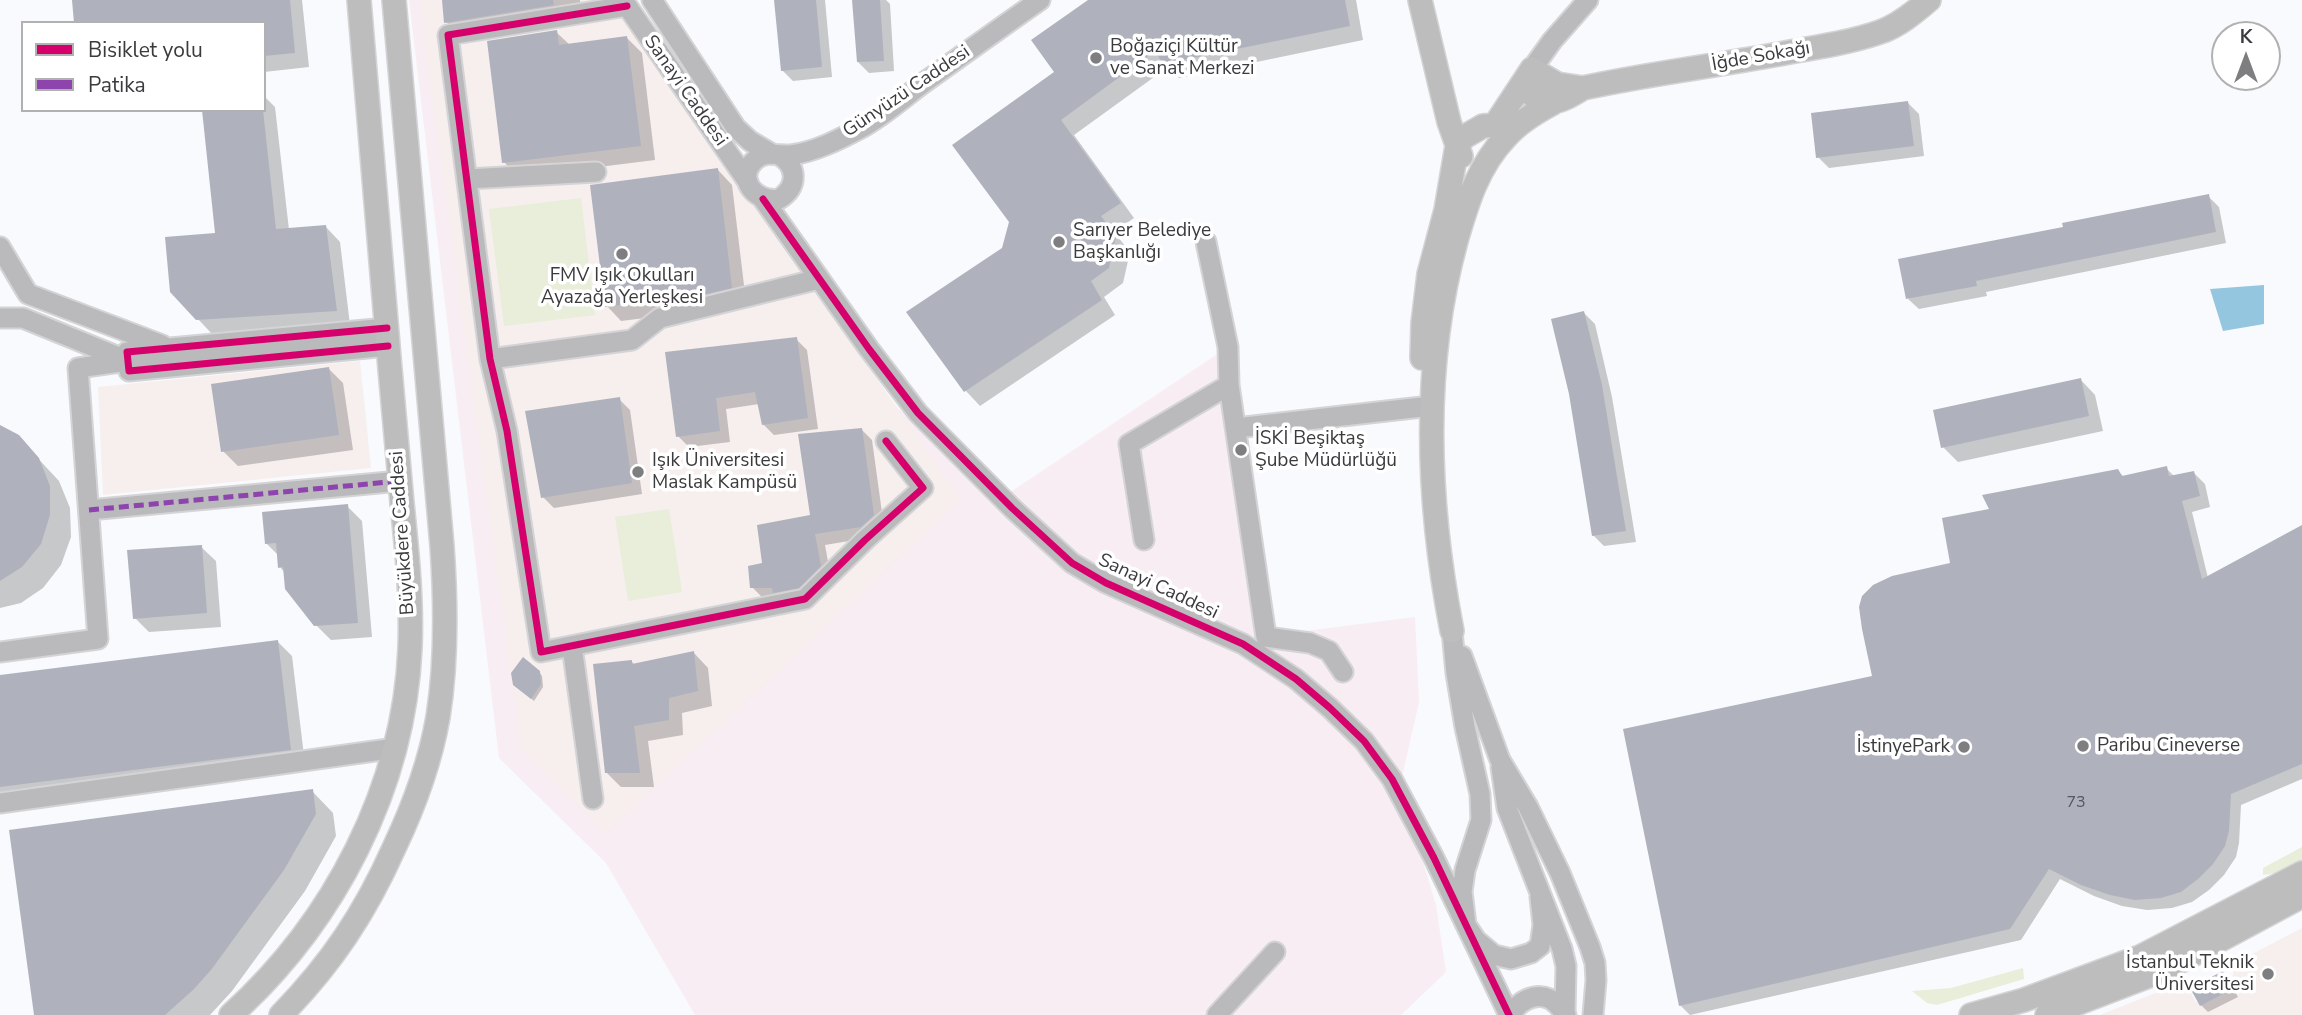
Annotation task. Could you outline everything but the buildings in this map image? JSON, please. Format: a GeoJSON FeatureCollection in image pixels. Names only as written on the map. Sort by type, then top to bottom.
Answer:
{"type":"FeatureCollection","features":[{"type":"Feature","properties":{"kind":"main road","name":"Büyükdere Caddesi"},"geometry":{"type":"LineString","coordinates":[[231,1015],[294,948],[334,889],[377,805],[396,748],[404,709],[410,646],[407,552],[359,0]]}},
{"type":"Feature","properties":{"kind":"main road","name":"Büyükdere Caddesi"},"geometry":{"type":"LineString","coordinates":[[281,1015],[345,940],[379,883],[421,786],[433,743],[443,677],[443,553],[394,0]]}},
{"type":"Feature","properties":{"kind":"main road"},"geometry":{"type":"LineString","coordinates":[[1420,0],[1457,146],[1465,166],[1465,208]]}},
{"type":"Feature","properties":{"kind":"main road","name":"İğde Sokağı"},"geometry":{"type":"LineString","coordinates":[[1583,88],[1642,75],[1751,60],[1842,43],[1882,32],[1929,0]]}},
{"type":"Feature","properties":{"kind":"main road"},"geometry":{"type":"LineString","coordinates":[[1527,78],[1583,88]]}},
{"type":"Feature","properties":{"kind":"main road"},"geometry":{"type":"LineString","coordinates":[[1527,78],[1534,97],[1553,103]]}},
{"type":"Feature","properties":{"kind":"main road"},"geometry":{"type":"LineString","coordinates":[[1452,631],[1436,528],[1431,469],[1431,405],[1444,284],[1465,208],[1527,78]]}},
{"type":"Feature","properties":{"kind":"main road"},"geometry":{"type":"LineString","coordinates":[[1498,138],[1553,103],[1583,88]]}},
{"type":"Feature","properties":{"kind":"main road"},"geometry":{"type":"LineString","coordinates":[[1431,405],[1422,377],[1423,323],[1429,274],[1446,210],[1457,146],[1473,131],[1483,126],[1498,138]]}},
{"type":"Feature","properties":{"kind":"main road"},"geometry":{"type":"LineString","coordinates":[[1971,1015],[2081,980],[2140,957],[2302,873]]}},
{"type":"Feature","properties":{"kind":"main road"},"geometry":{"type":"LineString","coordinates":[[2047,1015],[2164,970],[2302,896]]}},
{"type":"Feature","properties":{"kind":"street","name":"Sanayi Caddesi"},"geometry":{"type":"LineString","coordinates":[[652,0],[736,128],[750,141],[776,155]]}},
{"type":"Feature","properties":{"kind":"street","name":"Günyüzü Caddesi"},"geometry":{"type":"LineString","coordinates":[[831,142],[853,119],[1022,0]]}},
{"type":"Feature","properties":{"kind":"street","name":"Günyüzü Caddesi"},"geometry":{"type":"LineString","coordinates":[[831,142],[863,127],[1040,0]]}},
{"type":"Feature","properties":{"kind":"street"},"geometry":{"type":"LineString","coordinates":[[1527,78],[1552,41],[1588,0]]}},
{"type":"Feature","properties":{"kind":"street"},"geometry":{"type":"LineString","coordinates":[[625,3],[448,35],[490,359],[507,431],[541,652],[805,600],[865,540],[923,488],[887,441]]}},
{"type":"Feature","properties":{"kind":"street","name":"Sanayi Caddesi"},"geometry":{"type":"LineString","coordinates":[[625,3],[748,182]]}},
{"type":"Feature","properties":{"kind":"street"},"geometry":{"type":"LineString","coordinates":[[831,142],[779,199],[764,199],[751,189],[748,182],[749,168],[753,162],[765,155],[808,152],[831,142]]}},
{"type":"Feature","properties":{"kind":"street"},"geometry":{"type":"LineString","coordinates":[[776,155],[791,165],[794,181]]}},
{"type":"Feature","properties":{"kind":"street"},"geometry":{"type":"LineString","coordinates":[[467,179],[596,172]]}},
{"type":"Feature","properties":{"kind":"street","name":"Sanayi Caddesi"},"geometry":{"type":"LineString","coordinates":[[764,199],[869,349],[918,413],[1012,508],[1072,563],[1106,583],[1243,644],[1296,679],[1331,708],[1364,741],[1392,779],[1510,1015]]}},
{"type":"Feature","properties":{"kind":"street"},"geometry":{"type":"LineString","coordinates":[[1206,242],[1228,347],[1229,385],[1266,637],[1310,643],[1329,651],[1343,672]]}},
{"type":"Feature","properties":{"kind":"street"},"geometry":{"type":"LineString","coordinates":[[0,247],[28,295],[167,347]]}},
{"type":"Feature","properties":{"kind":"street"},"geometry":{"type":"LineString","coordinates":[[490,359],[632,340],[660,318],[819,278]]}},
{"type":"Feature","properties":{"kind":"street"},"geometry":{"type":"LineString","coordinates":[[0,318],[23,318],[127,361]]}},
{"type":"Feature","properties":{"kind":"street"},"geometry":{"type":"LineString","coordinates":[[388,337],[129,371],[127,361],[127,352],[167,347],[388,337]]}},
{"type":"Feature","properties":{"kind":"street"},"geometry":{"type":"LineString","coordinates":[[0,652],[98,639],[78,368],[127,361]]}},
{"type":"Feature","properties":{"kind":"street"},"geometry":{"type":"LineString","coordinates":[[1144,540],[1129,444],[1229,385]]}},
{"type":"Feature","properties":{"kind":"street"},"geometry":{"type":"LineString","coordinates":[[1236,428],[1431,405]]}},
{"type":"Feature","properties":{"kind":"street"},"geometry":{"type":"LineString","coordinates":[[89,510],[400,481]]}},
{"type":"Feature","properties":{"kind":"street"},"geometry":{"type":"LineString","coordinates":[[1452,631],[1465,727],[1480,794],[1481,820],[1465,870],[1462,892],[1466,925],[1476,940],[1494,954],[1511,958],[1531,953],[1540,946],[1543,925],[1540,897]]}},
{"type":"Feature","properties":{"kind":"street"},"geometry":{"type":"LineString","coordinates":[[1452,631],[1500,760],[1528,807],[1560,873],[1590,947],[1596,980],[1593,1015]]}},
{"type":"Feature","properties":{"kind":"street"},"geometry":{"type":"LineString","coordinates":[[572,646],[593,799]]}},
{"type":"Feature","properties":{"kind":"street"},"geometry":{"type":"LineString","coordinates":[[0,803],[396,748]]}},
{"type":"Feature","properties":{"kind":"street"},"geometry":{"type":"LineString","coordinates":[[1500,760],[1507,808],[1540,897],[1552,920],[1566,966],[1566,1014]]}},
{"type":"Feature","properties":{"kind":"street"},"geometry":{"type":"LineString","coordinates":[[1217,1015],[1275,952]]}},
{"type":"Feature","properties":{"kind":"street"},"geometry":{"type":"LineString","coordinates":[[1510,1015],[1521,1002],[1533,997],[1550,999],[1566,1014]]}},
{"type":"Feature","properties":{"kind":"shaded area"},"geometry":{"type":"Polygon","coordinates":[[[409,0],[603,0],[819,279],[869,381],[997,501],[1228,347],[1266,636],[1415,617],[1419,702],[1400,786],[1436,905],[1446,972],[1401,1015],[695,1015],[606,863],[499,758],[409,0]]]}},
{"type":"Feature","properties":{"kind":"shaded area","name":"FMV Işık Okulları Ayazağa Yerleşkesi"},"geometry":{"type":"Polygon","coordinates":[[[419,0],[612,0],[961,499],[606,833],[521,749],[419,0]]]}},
{"type":"Feature","properties":{"kind":"shaded area"},"geometry":{"type":"Polygon","coordinates":[[[360,361],[371,468],[103,495],[98,387],[360,361]]]}},
{"type":"Feature","properties":{"kind":"shaded area","name":"İstanbul Teknik Üniversitesi"},"geometry":{"type":"Polygon","coordinates":[[[2302,928],[2302,1015],[2100,1015],[2163,990],[2189,990],[2196,1002],[2231,984],[2235,963],[2302,928]]]}},
{"type":"Feature","properties":{"kind":"green space"},"geometry":{"type":"Polygon","coordinates":[[[581,198],[595,315],[504,326],[489,209],[581,198]]]}},
{"type":"Feature","properties":{"kind":"green space"},"geometry":{"type":"Polygon","coordinates":[[[669,509],[682,592],[628,601],[615,517],[669,509]]]}},
{"type":"Feature","properties":{"kind":"green space"},"geometry":{"type":"Polygon","coordinates":[[[2302,847],[2302,860],[2282,872],[2263,875],[2263,868],[2302,847]]]}},
{"type":"Feature","properties":{"kind":"green space"},"geometry":{"type":"Polygon","coordinates":[[[2023,968],[2024,979],[1937,1005],[1927,1003],[1912,991],[1951,988],[2023,968]]]}},
{"type":"Feature","properties":{"kind":"water"},"geometry":{"type":"Polygon","coordinates":[[[2264,285],[2264,324],[2223,331],[2210,289],[2264,285]]]}},
{"type":"Feature","properties":{"kind":"marked path"},"geometry":{"type":"LineString","coordinates":[[89,510],[400,481]]}},
{"type":"Feature","properties":{"kind":"cycle path"},"geometry":{"type":"LineString","coordinates":[[627,6],[448,35],[490,359],[507,431],[541,652],[805,599],[923,488],[886,441]]}},
{"type":"Feature","properties":{"kind":"cycle path"},"geometry":{"type":"LineString","coordinates":[[763,199],[869,349],[918,413],[1012,508],[1072,563],[1106,583],[1243,644],[1296,679],[1364,741],[1392,779],[1434,858],[1509,1015]]}},
{"type":"Feature","properties":{"kind":"cycle path"},"geometry":{"type":"LineString","coordinates":[[387,328],[127,352],[129,371],[388,346]]}},
{"type":"Feature","properties":{"kind":"place","name":"Boğaziçi Kültür ve Sanat Merkezi"},"geometry":{"type":"Point","coordinates":[1096,58]}},
{"type":"Feature","properties":{"kind":"place","name":"Sarıyer Belediye Başkanlığı"},"geometry":{"type":"Point","coordinates":[1059,242]}},
{"type":"Feature","properties":{"kind":"place","name":"FMV Işık Okulları Ayazağa Yerleşkesi"},"geometry":{"type":"Point","coordinates":[622,254]}},
{"type":"Feature","properties":{"kind":"place","name":"İSKİ Beşiktaş Şube Müdürlüğü"},"geometry":{"type":"Point","coordinates":[1241,450]}},
{"type":"Feature","properties":{"kind":"place","name":"Işık Üniversitesi Maslak Kampüsü"},"geometry":{"type":"Point","coordinates":[638,472]}},
{"type":"Feature","properties":{"kind":"place","name":"Paribu Cineverse"},"geometry":{"type":"Point","coordinates":[2083,746]}},
{"type":"Feature","properties":{"kind":"place","name":"İstinyePark"},"geometry":{"type":"Point","coordinates":[1964,747]}},
{"type":"Feature","properties":{"kind":"place","name":"İstanbul Teknik Üniversitesi"},"geometry":{"type":"Point","coordinates":[2268,974]}}]}
